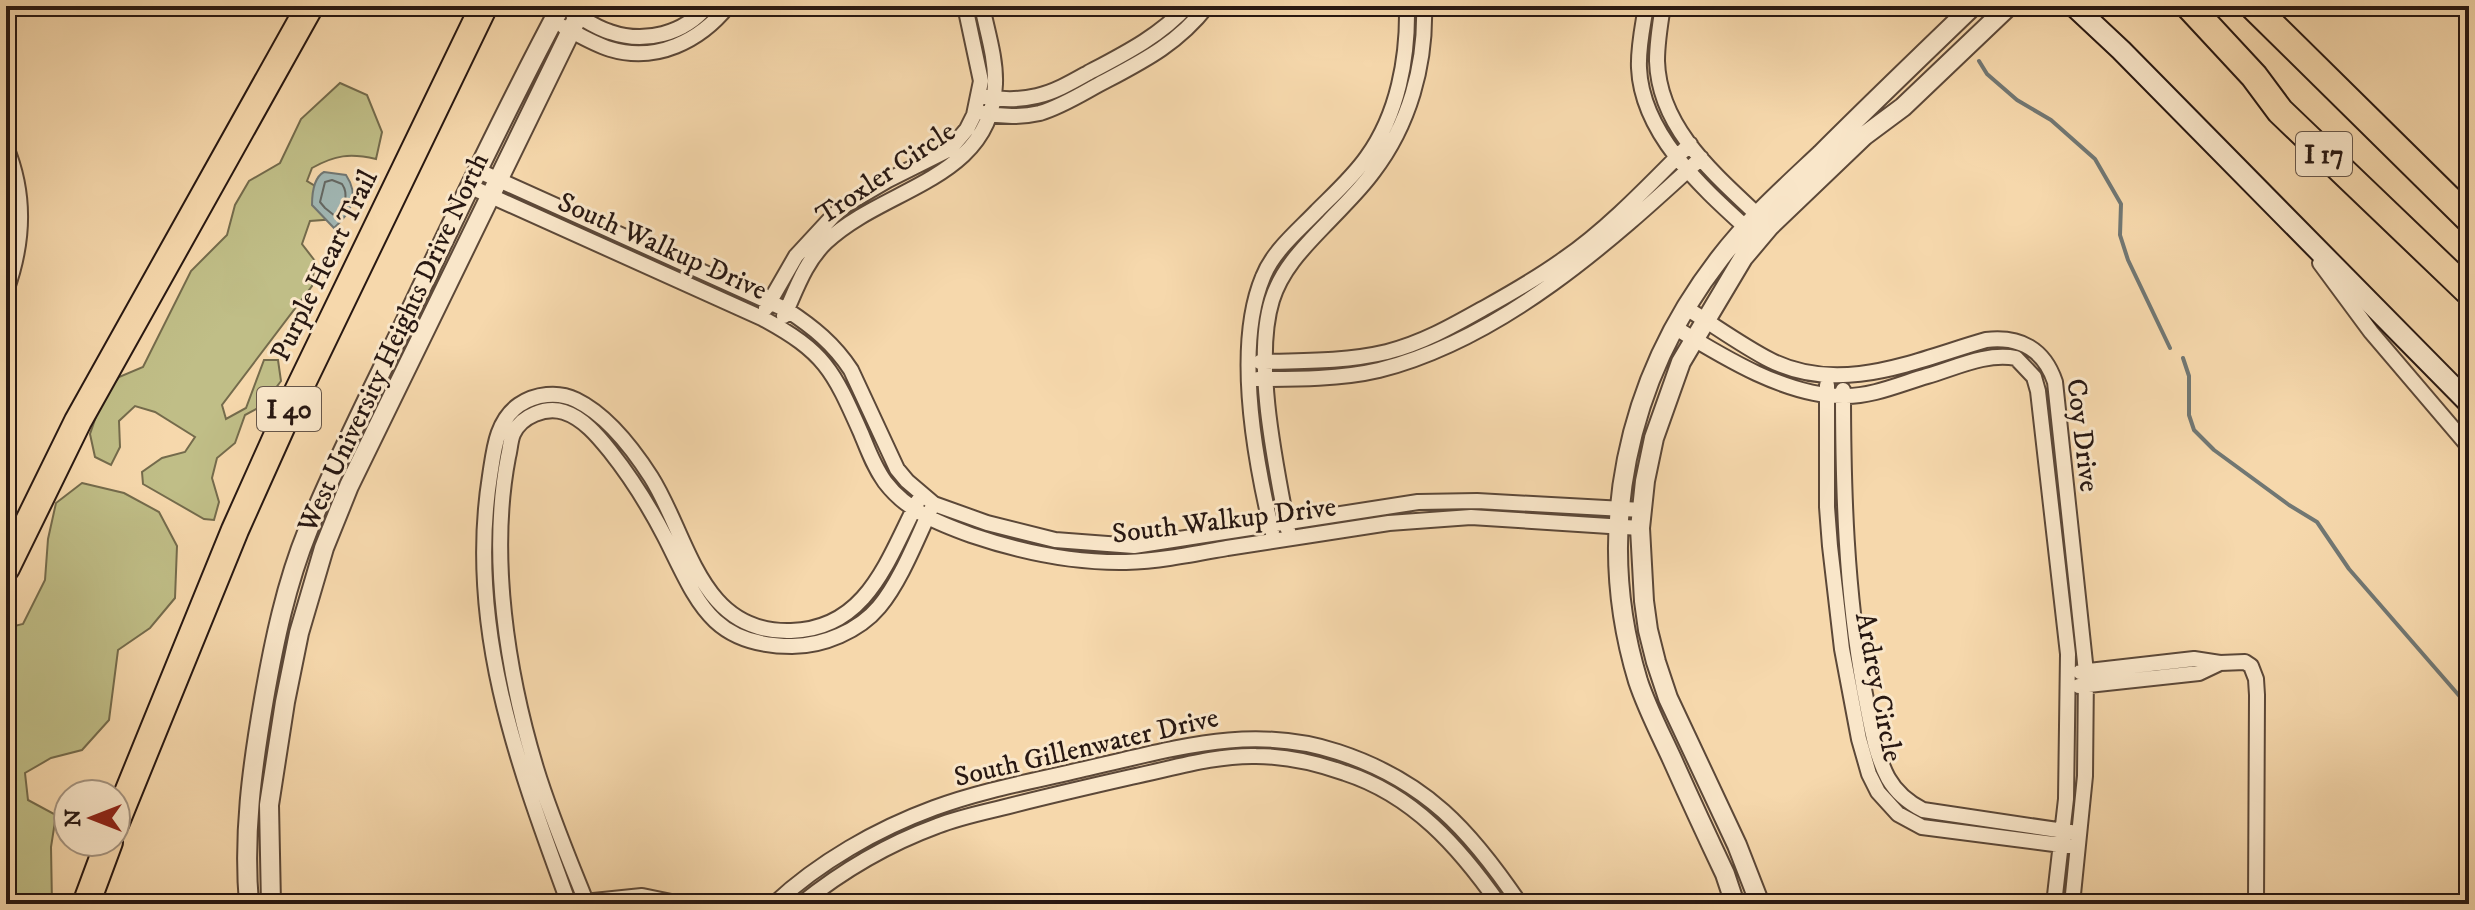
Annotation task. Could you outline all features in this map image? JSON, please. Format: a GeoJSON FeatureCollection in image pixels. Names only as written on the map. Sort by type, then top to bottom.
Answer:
{"type":"FeatureCollection","features":[{"type":"Feature","properties":{"kind":"highway"},"geometry":{"type":"LineString","coordinates":[[6,568],[78,421],[310,6]]}},
{"type":"Feature","properties":{"kind":"highway","name":"Purple Heart Trail"},"geometry":{"type":"LineString","coordinates":[[132,783],[235,530],[314,358],[484,6]]}},
{"type":"Feature","properties":{"kind":"highway"},"geometry":{"type":"LineString","coordinates":[[2168,6],[2231,72],[2280,111]]}},
{"type":"Feature","properties":{"kind":"highway","name":"I 17"},"geometry":{"type":"LineString","coordinates":[[2189,6],[2254,76],[2280,111],[2469,292]]}},
{"type":"Feature","properties":{"kind":"highway","name":"I 17"},"geometry":{"type":"LineString","coordinates":[[2253,6],[2469,219]]}},
{"type":"Feature","properties":{"kind":"highway"},"geometry":{"type":"LineString","coordinates":[[86,904],[103,858]]}},
{"type":"Feature","properties":{"kind":"main road"},"geometry":{"type":"LineString","coordinates":[[2074,6],[2469,403]]}},
{"type":"Feature","properties":{"kind":"street"},"geometry":{"type":"LineString","coordinates":[[558,11],[609,32],[645,38],[685,26],[707,6]]}},
{"type":"Feature","properties":{"kind":"street"},"geometry":{"type":"LineString","coordinates":[[578,18],[599,45],[623,52],[646,53],[685,44],[716,21],[728,6]]}},
{"type":"Feature","properties":{"kind":"street","name":"Troxler Circle"},"geometry":{"type":"LineString","coordinates":[[762,318],[796,256],[833,216],[888,180],[950,149],[984,105],[965,6]]}},
{"type":"Feature","properties":{"kind":"street","name":"Troxler Circle"},"geometry":{"type":"LineString","coordinates":[[779,327],[808,266],[826,242],[861,215],[931,179],[970,151],[979,139],[984,105],[995,72],[982,6]]}},
{"type":"Feature","properties":{"kind":"street"},"geometry":{"type":"LineString","coordinates":[[984,105],[1055,90],[1147,40],[1187,6]]}},
{"type":"Feature","properties":{"kind":"street"},"geometry":{"type":"LineString","coordinates":[[984,105],[1024,116],[1058,106],[1160,52],[1182,34],[1207,6]]}},
{"type":"Feature","properties":{"kind":"street"},"geometry":{"type":"LineString","coordinates":[[1275,541],[1250,406],[1249,362],[1256,301],[1263,276],[1273,259],[1353,175],[1369,155],[1387,120],[1405,60],[1407,6]]}},
{"type":"Feature","properties":{"kind":"street"},"geometry":{"type":"LineString","coordinates":[[1290,538],[1269,417],[1266,333],[1271,302],[1281,275],[1373,174],[1392,143],[1416,86],[1424,6]]}},
{"type":"Feature","properties":{"kind":"street"},"geometry":{"type":"LineString","coordinates":[[1646,6],[1639,58],[1642,90],[1651,117],[1663,139],[1688,170],[1758,227]]}},
{"type":"Feature","properties":{"kind":"street"},"geometry":{"type":"LineString","coordinates":[[1663,6],[1657,61],[1659,81],[1669,114],[1758,227]]}},
{"type":"Feature","properties":{"kind":"street"},"geometry":{"type":"LineString","coordinates":[[1760,904],[1737,845],[1668,698],[1656,662],[1644,601],[1641,519],[1654,438],[1681,362],[1758,227],[1973,6]]}},
{"type":"Feature","properties":{"kind":"street"},"geometry":{"type":"LineString","coordinates":[[1735,904],[1725,874],[1646,702],[1620,602],[1619,518],[1626,459],[1638,410],[1674,327],[1719,258],[1903,107],[2009,6]]}},
{"type":"Feature","properties":{"kind":"street","name":"West University Heights Drive North"},"geometry":{"type":"LineString","coordinates":[[249,904],[245,864],[253,758],[273,645],[307,532],[558,11]]}},
{"type":"Feature","properties":{"kind":"street","name":"West University Heights Drive North"},"geometry":{"type":"LineString","coordinates":[[271,904],[269,805],[299,633],[324,548],[349,486],[578,18]]}},
{"type":"Feature","properties":{"kind":"street"},"geometry":{"type":"LineString","coordinates":[[1249,362],[1360,358],[1434,336],[1565,259],[1690,144]]}},
{"type":"Feature","properties":{"kind":"street"},"geometry":{"type":"LineString","coordinates":[[6,147],[19,191],[21,220],[18,252],[6,291]]}},
{"type":"Feature","properties":{"kind":"street"},"geometry":{"type":"LineString","coordinates":[[1249,379],[1346,375],[1375,370],[1440,350],[1510,311],[1580,266],[1701,158]]}},
{"type":"Feature","properties":{"kind":"street","name":"South Walkup Drive"},"geometry":{"type":"LineString","coordinates":[[475,179],[779,327],[812,350],[828,366],[841,387],[875,466],[900,498],[927,518],[1019,550],[1052,557],[1143,561],[1389,523],[1471,517],[1641,519]]}},
{"type":"Feature","properties":{"kind":"street","name":"South Walkup Drive"},"geometry":{"type":"LineString","coordinates":[[495,189],[769,302],[814,327],[843,358],[858,382],[897,469],[928,499],[1022,533],[1055,540],[1111,545],[1153,543],[1386,506],[1449,501],[1619,518]]}},
{"type":"Feature","properties":{"kind":"street"},"geometry":{"type":"LineString","coordinates":[[2281,212],[2371,332],[2469,447]]}},
{"type":"Feature","properties":{"kind":"street"},"geometry":{"type":"LineString","coordinates":[[1674,327],[1793,389],[1843,396],[1866,394],[1991,357],[2016,358],[2019,342],[1999,338],[1986,340],[1868,374],[1828,376],[1793,369],[1770,360],[1686,308]]}},
{"type":"Feature","properties":{"kind":"street","name":"Coy Drive"},"geometry":{"type":"LineString","coordinates":[[2019,342],[2045,360],[2055,382],[2086,679],[2085,776],[2072,904]]}},
{"type":"Feature","properties":{"kind":"street","name":"Coy Drive"},"geometry":{"type":"LineString","coordinates":[[2016,358],[2034,377],[2038,391],[2068,654],[2067,783],[2054,904]]}},
{"type":"Feature","properties":{"kind":"street","name":"Ardrey Circle"},"geometry":{"type":"LineString","coordinates":[[1828,376],[1827,507],[1835,592],[1859,739],[1878,792],[1898,814],[1922,827],[2079,840]]}},
{"type":"Feature","properties":{"kind":"street","name":"Ardrey Circle"},"geometry":{"type":"LineString","coordinates":[[1843,377],[1844,500],[1850,600],[1871,724],[1882,766],[1889,780],[1911,804],[1923,810],[2062,838]]}},
{"type":"Feature","properties":{"kind":"street"},"geometry":{"type":"LineString","coordinates":[[569,904],[523,779],[508,728],[485,590],[485,507],[495,443],[510,412],[533,398],[547,395],[572,398],[590,408],[610,426],[652,478],[705,587],[724,607],[759,627],[802,631],[819,627],[854,607],[877,583],[914,509],[928,499]]}},
{"type":"Feature","properties":{"kind":"street"},"geometry":{"type":"LineString","coordinates":[[671,904],[642,898],[586,904],[536,768],[519,700],[501,577],[500,525],[505,476],[513,435],[521,422],[548,410],[564,412],[578,419],[599,437],[639,487],[690,591],[706,611],[723,628],[743,638],[778,646],[800,646],[842,634],[878,608],[927,518],[928,499]]}},
{"type":"Feature","properties":{"kind":"street"},"geometry":{"type":"LineString","coordinates":[[599,437],[610,426]]}},
{"type":"Feature","properties":{"kind":"street"},"geometry":{"type":"LineString","coordinates":[[2068,680],[2194,659],[2220,663],[2245,662],[2251,666],[2256,679],[2256,904]]}},
{"type":"Feature","properties":{"kind":"street","name":"South Gillenwater Drive"},"geometry":{"type":"LineString","coordinates":[[774,904],[832,859],[874,835],[934,808],[974,795],[1198,744],[1239,738],[1302,744],[1336,751],[1389,773],[1435,801],[1487,856],[1520,904]]}},
{"type":"Feature","properties":{"kind":"street","name":"South Gillenwater Drive"},"geometry":{"type":"LineString","coordinates":[[801,904],[853,866],[937,825],[1065,791],[1219,758],[1255,755],[1290,759],[1347,773],[1380,789],[1410,808],[1451,842],[1499,904]]}},
{"type":"Feature","properties":{"kind":"street"},"geometry":{"type":"LineString","coordinates":[[1380,789],[1389,773]]}},
{"type":"Feature","properties":{"kind":"shaded area"},"geometry":{"type":"Polygon","coordinates":[[[340,83],[367,95],[382,132],[376,159],[343,156],[312,168],[307,181],[330,195],[336,219],[310,221],[302,244],[315,261],[312,286],[222,405],[226,419],[246,408],[264,360],[278,360],[281,381],[262,406],[245,415],[235,443],[217,458],[212,478],[219,502],[214,520],[204,519],[143,484],[142,472],[162,458],[185,452],[195,437],[155,412],[135,406],[119,421],[120,447],[111,465],[95,457],[90,434],[101,402],[119,377],[143,367],[191,271],[227,235],[235,205],[249,181],[280,163],[301,119],[340,83]]]}},
{"type":"Feature","properties":{"kind":"shaded area"},"geometry":{"type":"Polygon","coordinates":[[[82,483],[124,493],[159,512],[177,546],[175,598],[150,628],[118,650],[109,720],[82,750],[51,758],[25,773],[28,800],[52,813],[52,904],[6,904],[6,628],[23,624],[45,580],[48,539],[56,503],[82,483]]]}},
{"type":"Feature","properties":{"kind":"water"},"geometry":{"type":"Polygon","coordinates":[[[324,172],[346,175],[352,190],[352,204],[334,228],[312,205],[315,182],[324,172]]]}},
{"type":"Feature","properties":{"kind":"waterway"},"geometry":{"type":"LineString","coordinates":[[1979,61],[1987,74],[2017,100],[2051,120],[2095,159],[2121,204],[2120,235],[2128,260],[2170,348]]}},
{"type":"Feature","properties":{"kind":"waterway"},"geometry":{"type":"LineString","coordinates":[[2183,358],[2189,376],[2189,415],[2194,430],[2214,450],[2317,522],[2349,569],[2469,707]]}}]}
